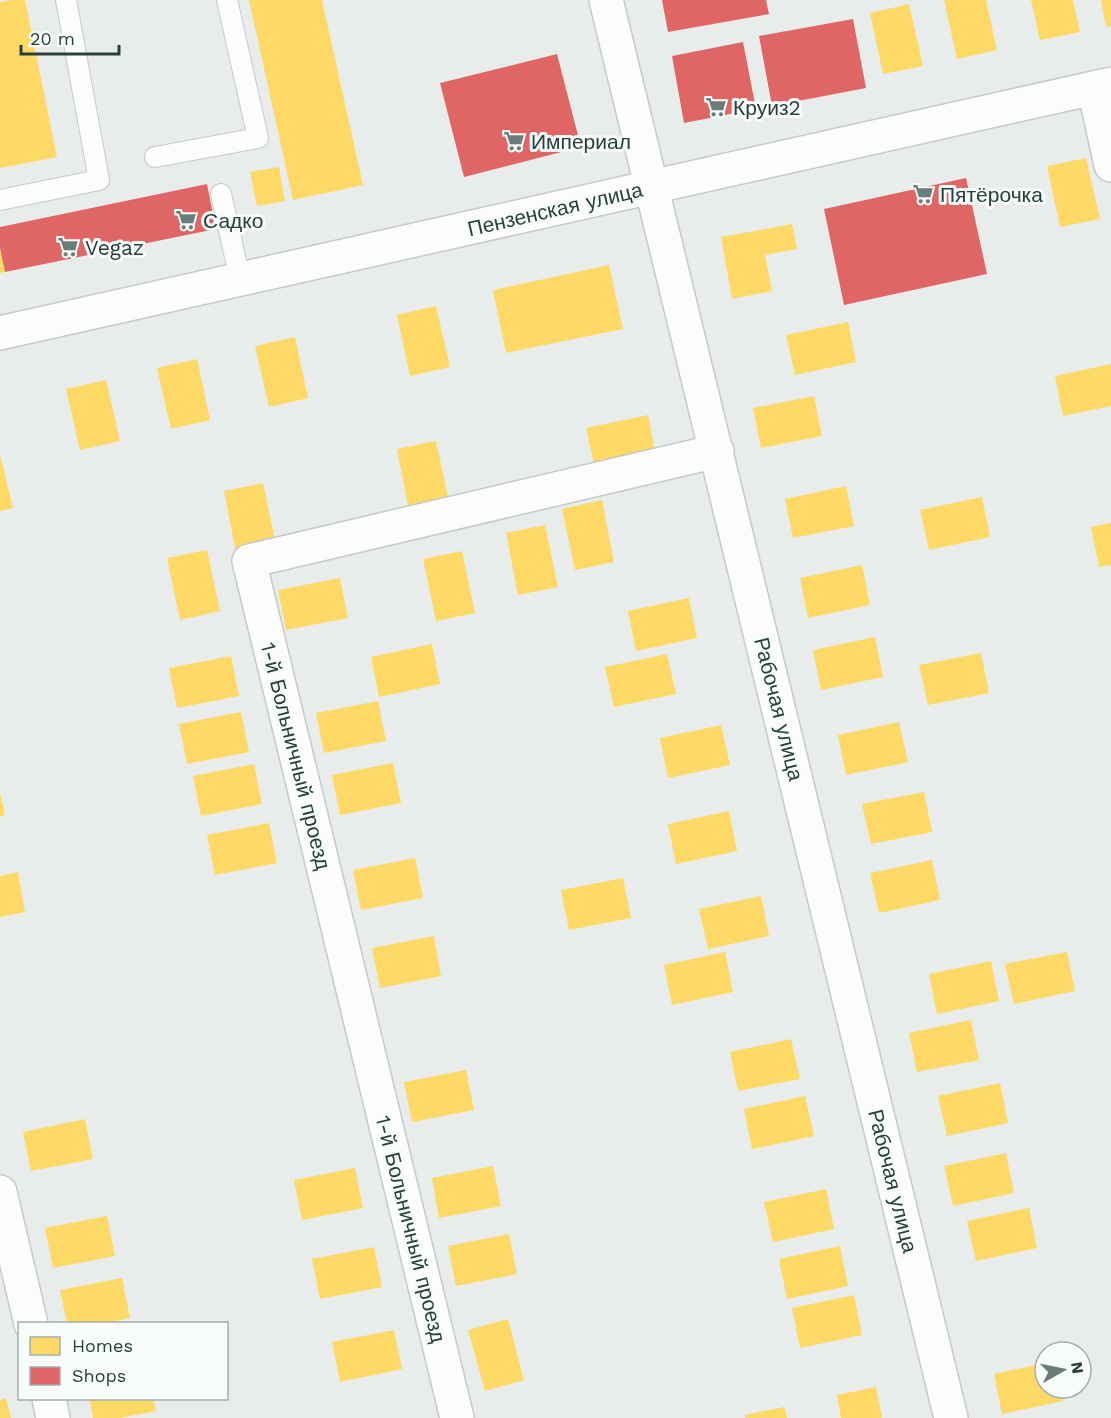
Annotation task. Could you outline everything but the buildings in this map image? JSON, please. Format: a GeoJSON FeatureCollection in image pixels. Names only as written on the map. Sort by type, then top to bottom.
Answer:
{"type":"FeatureCollection","features":[{"type":"Feature","properties":{"kind":"street","name":"Рабочая улица"},"geometry":{"type":"LineString","coordinates":[[606,0],[951,1418]]}},
{"type":"Feature","properties":{"kind":"street","name":"Пензенская улица"},"geometry":{"type":"LineString","coordinates":[[0,333],[1102,86]]}},
{"type":"Feature","properties":{"kind":"street"},"geometry":{"type":"LineString","coordinates":[[1102,86],[1111,165]]}},
{"type":"Feature","properties":{"kind":"street","name":"1-й Больничный проезд"},"geometry":{"type":"LineString","coordinates":[[457,1418],[249,561],[717,451]]}},
{"type":"Feature","properties":{"kind":"street"},"geometry":{"type":"LineString","coordinates":[[0,1192],[31,1322]]}},
{"type":"Feature","properties":{"kind":"street"},"geometry":{"type":"LineString","coordinates":[[49,1400],[53,1418]]}},
{"type":"Feature","properties":{"kind":"lane"},"geometry":{"type":"LineString","coordinates":[[0,200],[99,180],[66,0]]}},
{"type":"Feature","properties":{"kind":"lane"},"geometry":{"type":"LineString","coordinates":[[156,157],[258,138],[227,0]]}},
{"type":"Feature","properties":{"kind":"lane"},"geometry":{"type":"LineString","coordinates":[[221,194],[240,279]]}},
{"type":"Feature","properties":{"kind":"place","name":"Круиз2"},"geometry":{"type":"Point","coordinates":[716,107]}},
{"type":"Feature","properties":{"kind":"place","name":"Империал"},"geometry":{"type":"Point","coordinates":[514,141]}},
{"type":"Feature","properties":{"kind":"place","name":"Пятёрочка"},"geometry":{"type":"Point","coordinates":[923,194]}},
{"type":"Feature","properties":{"kind":"place","name":"Садко"},"geometry":{"type":"Point","coordinates":[186,220]}},
{"type":"Feature","properties":{"kind":"place","name":"Vegaz"},"geometry":{"type":"Point","coordinates":[68,247]}}]}
